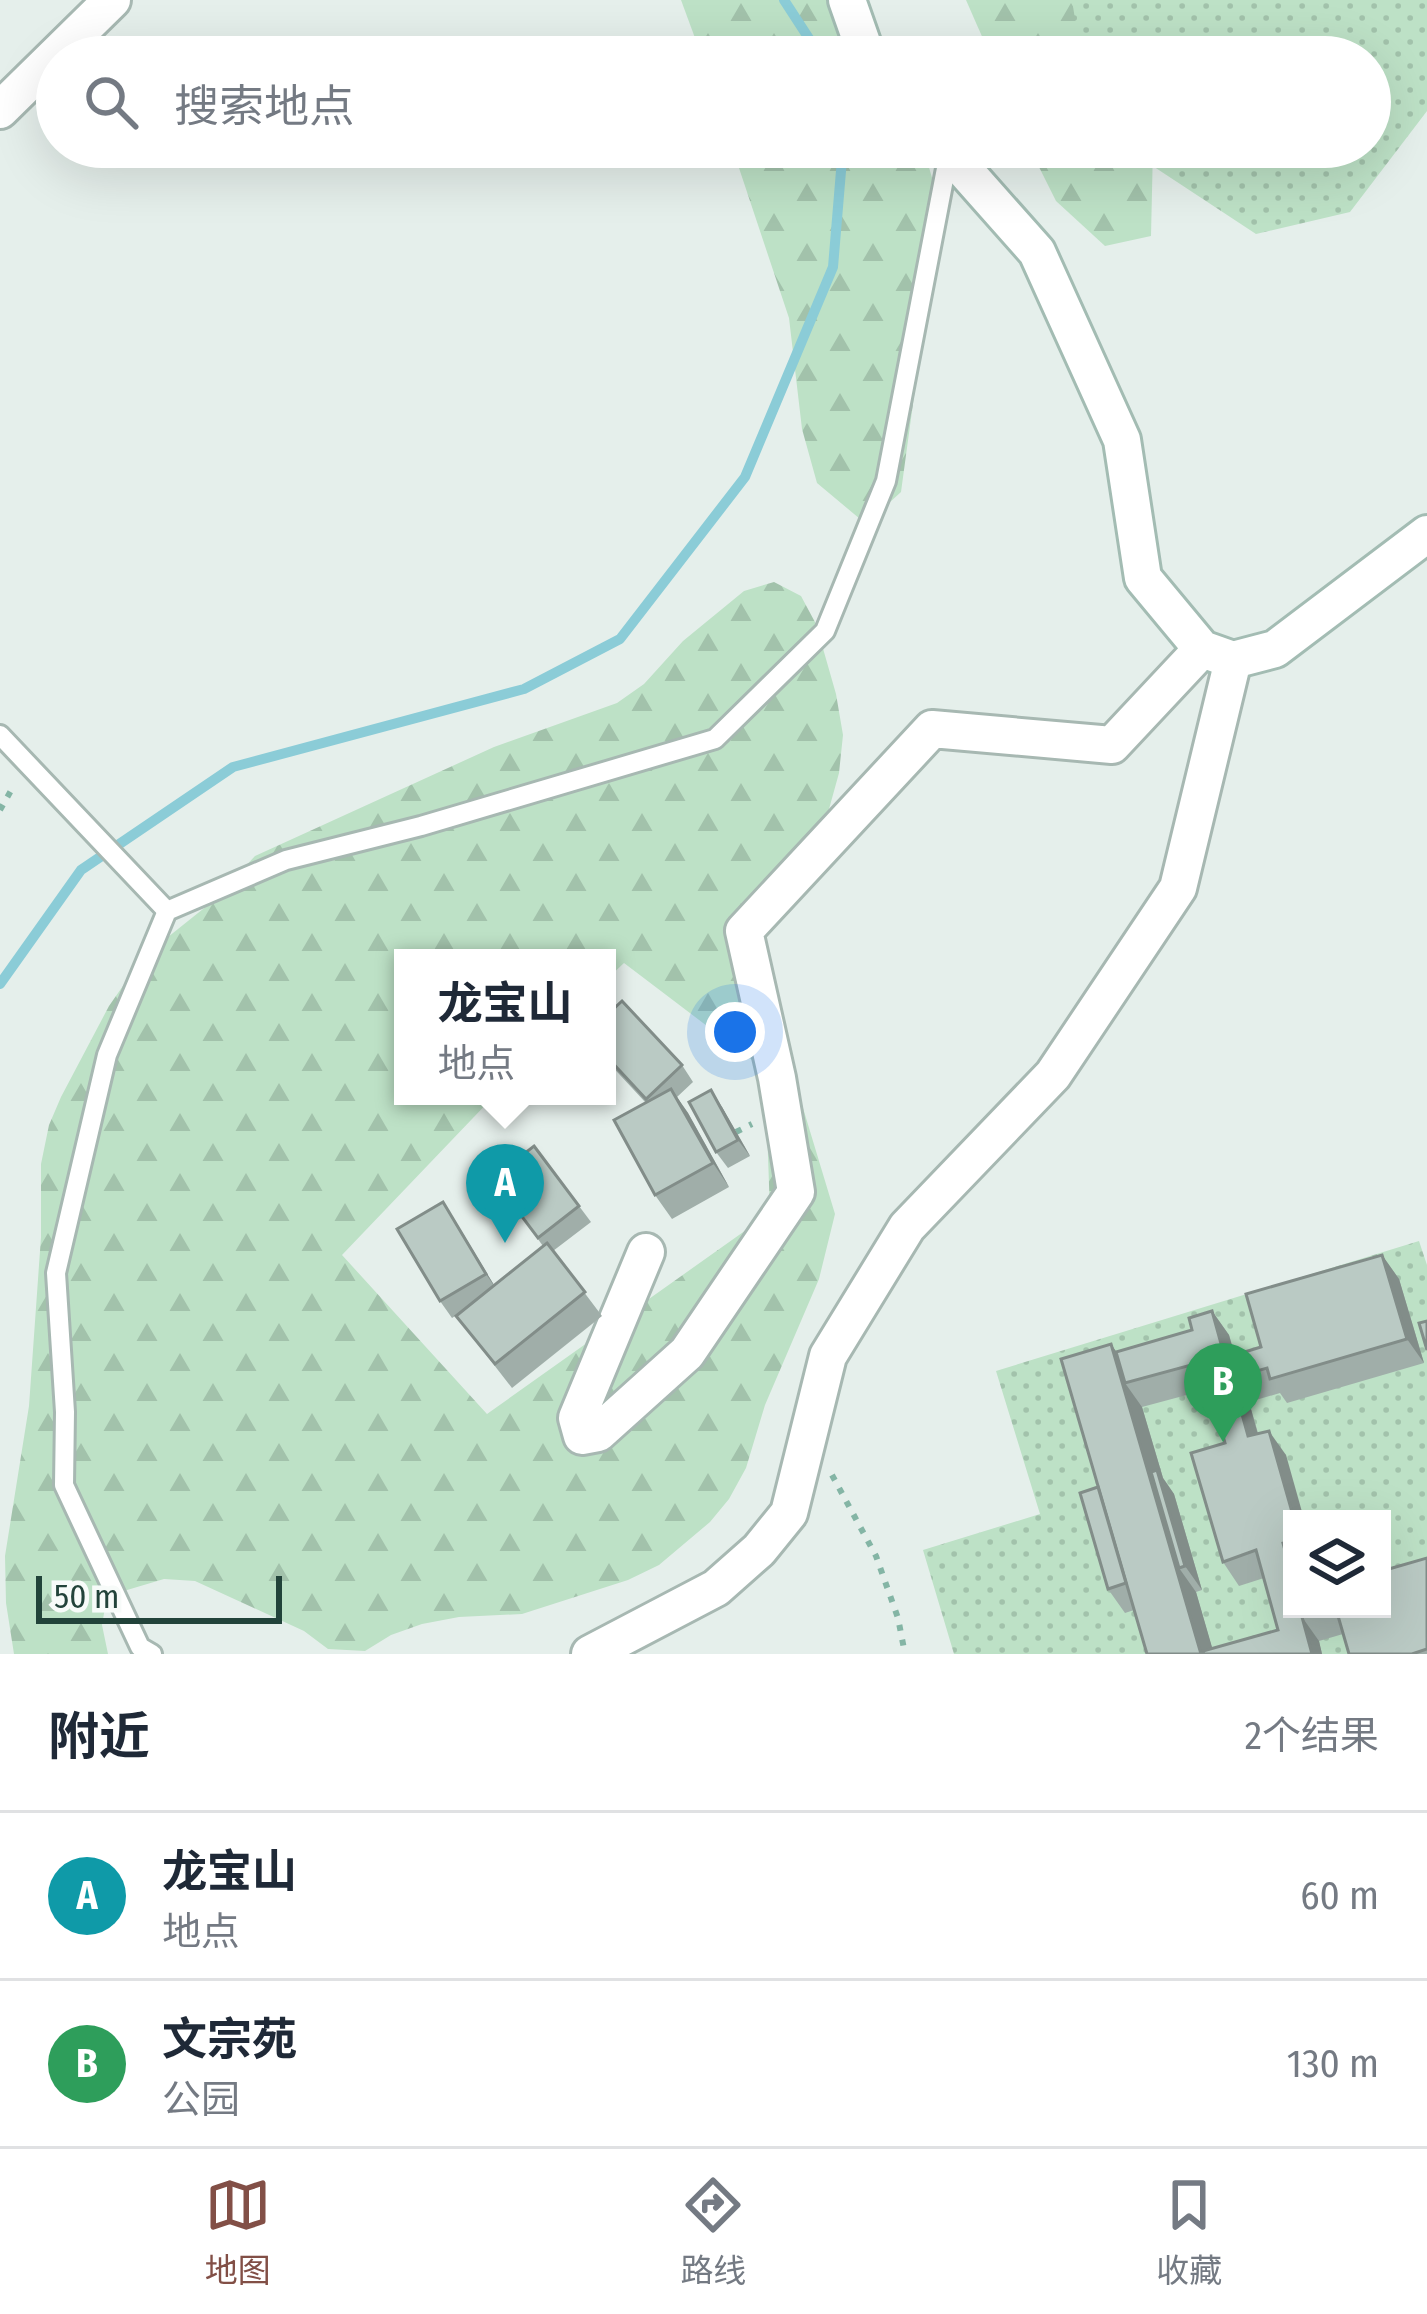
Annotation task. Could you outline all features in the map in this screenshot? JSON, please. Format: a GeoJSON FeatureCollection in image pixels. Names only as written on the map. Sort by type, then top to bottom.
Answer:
{"type":"FeatureCollection","features":[{"type":"Feature","properties":{"kind":"street"},"geometry":{"type":"LineString","coordinates":[[75,36],[112,0]]}},
{"type":"Feature","properties":{"kind":"street"},"geometry":{"type":"LineString","coordinates":[[847,0],[860,36]]}},
{"type":"Feature","properties":{"kind":"street"},"geometry":{"type":"LineString","coordinates":[[0,110],[36,75]]}},
{"type":"Feature","properties":{"kind":"street"},"geometry":{"type":"LineString","coordinates":[[963,168],[1037,252],[1122,440],[1143,578],[1218,655]]}},
{"type":"Feature","properties":{"kind":"street"},"geometry":{"type":"LineString","coordinates":[[646,1252],[578,1418],[582,1436],[598,1433],[687,1353],[796,1192],[777,1078],[744,931],[932,729],[1112,745],[1218,655],[1275,650],[1427,534]]}},
{"type":"Feature","properties":{"kind":"street"},"geometry":{"type":"LineString","coordinates":[[590,1654],[716,1588],[759,1550],[789,1513],[828,1356],[908,1227],[1053,1075],[1178,889],[1218,655]]}},
{"type":"Feature","properties":{"kind":"lane"},"geometry":{"type":"LineString","coordinates":[[152,1654],[140,1647],[64,1485],[65,1412],[56,1273],[106,1055],[167,910],[286,860],[421,826],[715,739],[825,631],[886,482],[944,168]]}},
{"type":"Feature","properties":{"kind":"lane"},"geometry":{"type":"LineString","coordinates":[[0,735],[167,910]]}},
{"type":"Feature","properties":{"kind":"path"},"geometry":{"type":"LineString","coordinates":[[808,1433],[876,1556],[905,1654]]}},
{"type":"Feature","properties":{"kind":"green space"},"geometry":{"type":"Polygon","coordinates":[[[681,0],[844,0],[869,36],[694,36],[681,0]]]}},
{"type":"Feature","properties":{"kind":"green space"},"geometry":{"type":"Polygon","coordinates":[[[966,0],[1162,0],[1158,36],[982,36],[966,0]]]}},
{"type":"Feature","properties":{"kind":"green space"},"geometry":{"type":"Polygon","coordinates":[[[1072,0],[1427,0],[1427,111],[1391,158],[1391,36],[1078,36],[1072,0]]]}},
{"type":"Feature","properties":{"kind":"green space"},"geometry":{"type":"Polygon","coordinates":[[[739,168],[929,168],[940,205],[901,492],[866,524],[817,483],[802,429],[789,318],[739,168]]]}},
{"type":"Feature","properties":{"kind":"green space"},"geometry":{"type":"Polygon","coordinates":[[[1040,168],[1153,168],[1151,236],[1105,246],[1056,201],[1040,168]]]}},
{"type":"Feature","properties":{"kind":"green space"},"geometry":{"type":"Polygon","coordinates":[[[1156,168],[1384,168],[1350,212],[1256,234],[1156,168]]]}},
{"type":"Feature","properties":{"kind":"green space"},"geometry":{"type":"Polygon","coordinates":[[[774,582],[801,596],[816,624],[843,735],[839,773],[821,838],[743,926],[835,1214],[819,1279],[765,1405],[746,1468],[729,1499],[710,1522],[659,1565],[628,1580],[522,1614],[422,1624],[365,1651],[328,1649],[304,1631],[195,1581],[164,1579],[107,1596],[102,1625],[108,1654],[14,1654],[5,1556],[29,1406],[41,1237],[41,1164],[61,1097],[109,1006],[143,957],[213,901],[255,856],[494,747],[617,703],[644,684],[683,641],[744,591],[774,582]],[[394,949],[394,1105],[485,1105],[342,1255],[487,1414],[770,1213],[765,1070],[624,963],[616,971],[616,949],[394,949]]]}},
{"type":"Feature","properties":{"kind":"green space"},"geometry":{"type":"Polygon","coordinates":[[[1419,1241],[1427,1265],[1427,1654],[954,1654],[923,1550],[1040,1514],[996,1371],[1419,1241]]]}},
{"type":"Feature","properties":{"kind":"building"},"geometry":{"type":"Polygon","coordinates":[[[622,1001],[682,1065],[646,1099],[616,1067],[616,1007],[622,1001]]]}},
{"type":"Feature","properties":{"kind":"building"},"geometry":{"type":"Polygon","coordinates":[[[671,1089],[713,1163],[655,1195],[614,1120],[671,1089]]]}},
{"type":"Feature","properties":{"kind":"building"},"geometry":{"type":"Polygon","coordinates":[[[711,1090],[738,1140],[716,1152],[689,1102],[711,1090]]]}},
{"type":"Feature","properties":{"kind":"building"},"geometry":{"type":"Polygon","coordinates":[[[534,1146],[579,1206],[538,1238],[493,1178],[534,1146]]]}},
{"type":"Feature","properties":{"kind":"building"},"geometry":{"type":"Polygon","coordinates":[[[443,1202],[486,1274],[440,1301],[397,1229],[443,1202]]]}},
{"type":"Feature","properties":{"kind":"building"},"geometry":{"type":"Polygon","coordinates":[[[547,1243],[585,1292],[495,1364],[456,1316],[547,1243]]]}},
{"type":"Feature","properties":{"kind":"building"},"geometry":{"type":"Polygon","coordinates":[[[1382,1255],[1407,1339],[1270,1379],[1267,1368],[1232,1378],[1248,1436],[1269,1431],[1291,1510],[1283,1510],[1283,1618],[1302,1618],[1312,1654],[1204,1654],[1278,1630],[1256,1550],[1223,1562],[1191,1453],[1225,1443],[1202,1362],[1125,1383],[1116,1352],[1192,1330],[1189,1318],[1212,1311],[1225,1358],[1261,1347],[1246,1294],[1382,1255]]]}},
{"type":"Feature","properties":{"kind":"building"},"geometry":{"type":"Polygon","coordinates":[[[1427,1321],[1427,1350],[1419,1323],[1427,1321]]]}},
{"type":"Feature","properties":{"kind":"building"},"geometry":{"type":"Polygon","coordinates":[[[1111,1344],[1201,1654],[1147,1654],[1061,1359],[1111,1344]]]}},
{"type":"Feature","properties":{"kind":"building"},"geometry":{"type":"Polygon","coordinates":[[[1157,1470],[1185,1566],[1179,1568],[1151,1472],[1157,1470]]]}},
{"type":"Feature","properties":{"kind":"building"},"geometry":{"type":"Polygon","coordinates":[[[1098,1487],[1126,1583],[1108,1589],[1080,1493],[1098,1487]]]}},
{"type":"Feature","properties":{"kind":"building"},"geometry":{"type":"Polygon","coordinates":[[[1427,1558],[1427,1649],[1412,1654],[1349,1654],[1339,1618],[1391,1618],[1391,1568],[1427,1558]]]}},
{"type":"Feature","properties":{"kind":"waterway"},"geometry":{"type":"LineString","coordinates":[[784,0],[807,36]]}},
{"type":"Feature","properties":{"kind":"waterway"},"geometry":{"type":"LineString","coordinates":[[0,984],[81,870],[233,767],[524,689],[620,639],[745,477],[833,267],[841,168]]}},
{"type":"Feature","properties":{"kind":"place","name":"龙宝山"},"geometry":{"type":"Point","coordinates":[505,1243]}},
{"type":"Feature","properties":{"kind":"place","name":"文宗苑"},"geometry":{"type":"Point","coordinates":[1223,1442]}}]}
